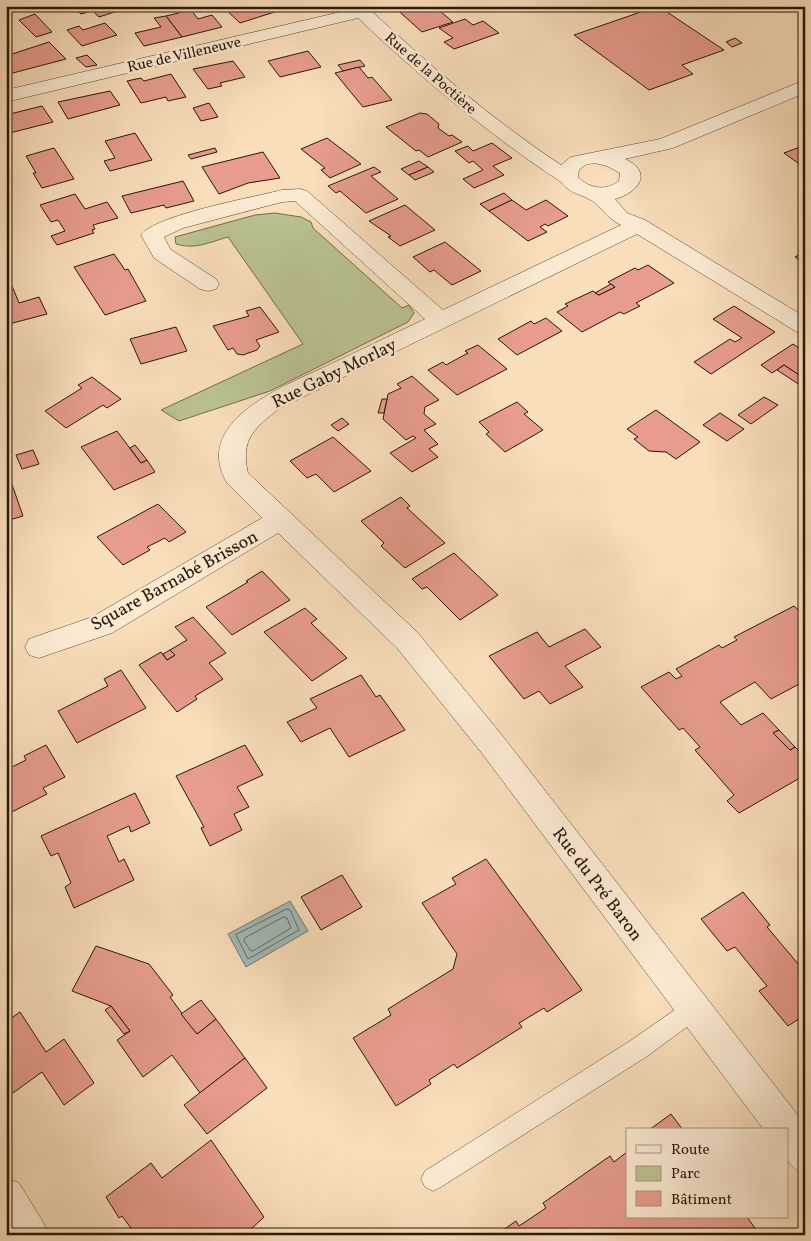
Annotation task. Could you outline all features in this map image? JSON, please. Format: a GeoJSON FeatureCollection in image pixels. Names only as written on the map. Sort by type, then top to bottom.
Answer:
{"type":"FeatureCollection","features":[{"type":"Feature","properties":{"kind":"street","name":"Rue de Villeneuve"},"geometry":{"type":"LineString","coordinates":[[6,96],[358,9]]}},
{"type":"Feature","properties":{"kind":"street","name":"Rue de la Poctière"},"geometry":{"type":"LineString","coordinates":[[358,9],[483,119],[568,178],[577,188],[594,193],[612,193],[619,191],[630,180]]}},
{"type":"Feature","properties":{"kind":"street"},"geometry":{"type":"LineString","coordinates":[[568,178],[569,168],[572,164],[666,144],[805,86]]}},
{"type":"Feature","properties":{"kind":"street","name":"Rue de la Poctière"},"geometry":{"type":"LineString","coordinates":[[508,138],[537,148],[619,163],[625,167],[639,212],[638,225]]}},
{"type":"Feature","properties":{"kind":"street"},"geometry":{"type":"LineString","coordinates":[[630,180],[666,144]]}},
{"type":"Feature","properties":{"kind":"street","name":"Rue de la Poctière"},"geometry":{"type":"LineString","coordinates":[[594,193],[606,202],[620,217],[638,225],[805,327]]}},
{"type":"Feature","properties":{"kind":"street"},"geometry":{"type":"LineString","coordinates":[[208,284],[162,253],[152,235],[176,223],[282,196],[300,195],[441,321]]}},
{"type":"Feature","properties":{"kind":"street","name":"Rue Gaby Morlay"},"geometry":{"type":"LineString","coordinates":[[407,640],[236,477],[230,459],[233,442],[247,421],[272,402],[638,225]]}},
{"type":"Feature","properties":{"kind":"street","name":"Square Barnabé Brisson"},"geometry":{"type":"LineString","coordinates":[[38,647],[102,625],[279,520]]}},
{"type":"Feature","properties":{"kind":"street","name":"Rue du Pré Baron"},"geometry":{"type":"LineString","coordinates":[[407,640],[491,743],[785,1128]]}},
{"type":"Feature","properties":{"kind":"street","name":"Rue du Pré Baron"},"geometry":{"type":"LineString","coordinates":[[788,1131],[805,1156]]}},
{"type":"Feature","properties":{"kind":"street"},"geometry":{"type":"LineString","coordinates":[[6,1196],[30,1235]]}},
{"type":"Feature","properties":{"kind":"lane"},"geometry":{"type":"LineString","coordinates":[[433,1179],[638,1049],[694,1009]]}},
{"type":"Feature","properties":{"kind":"green space"},"geometry":{"type":"Polygon","coordinates":[[[275,213],[301,217],[311,222],[313,228],[402,308],[409,305],[414,313],[408,322],[270,391],[179,421],[161,410],[303,344],[228,237],[202,245],[183,246],[176,244],[175,237],[255,215],[275,213]]]}},
{"type":"Feature","properties":{"kind":"water"},"geometry":{"type":"Polygon","coordinates":[[[290,901],[308,931],[246,967],[228,934],[290,901]]]}},
{"type":"Feature","properties":{"kind":"building"},"geometry":{"type":"Polygon","coordinates":[[[72,6],[88,6],[92,11],[81,14],[72,6]]]}},
{"type":"Feature","properties":{"kind":"building"},"geometry":{"type":"Polygon","coordinates":[[[88,6],[122,6],[124,9],[99,17],[88,6]]]}},
{"type":"Feature","properties":{"kind":"building"},"geometry":{"type":"Polygon","coordinates":[[[222,6],[282,6],[284,9],[240,23],[222,6]]]}},
{"type":"Feature","properties":{"kind":"building"},"geometry":{"type":"Polygon","coordinates":[[[393,6],[434,6],[453,22],[422,32],[393,6]]]}},
{"type":"Feature","properties":{"kind":"building"},"geometry":{"type":"Polygon","coordinates":[[[589,6],[611,6],[597,11],[589,6]]]}},
{"type":"Feature","properties":{"kind":"building"},"geometry":{"type":"Polygon","coordinates":[[[658,6],[724,50],[682,65],[693,74],[649,90],[574,35],[658,6]]]}},
{"type":"Feature","properties":{"kind":"building"},"geometry":{"type":"Polygon","coordinates":[[[191,10],[198,19],[212,15],[222,27],[182,37],[166,16],[191,10]]]}},
{"type":"Feature","properties":{"kind":"building"},"geometry":{"type":"Polygon","coordinates":[[[35,14],[52,32],[36,37],[19,20],[35,14]]]}},
{"type":"Feature","properties":{"kind":"building"},"geometry":{"type":"Polygon","coordinates":[[[166,16],[182,37],[144,46],[135,33],[161,27],[154,18],[166,16]]]}},
{"type":"Feature","properties":{"kind":"building"},"geometry":{"type":"Polygon","coordinates":[[[465,19],[473,25],[483,21],[499,33],[454,49],[444,42],[453,38],[439,28],[465,19]]]}},
{"type":"Feature","properties":{"kind":"building"},"geometry":{"type":"Polygon","coordinates":[[[105,23],[117,35],[82,46],[67,30],[79,26],[83,30],[105,23]]]}},
{"type":"Feature","properties":{"kind":"building"},"geometry":{"type":"Polygon","coordinates":[[[735,38],[742,43],[732,47],[726,42],[735,38]]]}},
{"type":"Feature","properties":{"kind":"building"},"geometry":{"type":"Polygon","coordinates":[[[49,42],[66,59],[9,74],[6,71],[6,56],[49,42]]]}},
{"type":"Feature","properties":{"kind":"building"},"geometry":{"type":"Polygon","coordinates":[[[308,51],[321,67],[280,77],[268,61],[308,51]]]}},
{"type":"Feature","properties":{"kind":"building"},"geometry":{"type":"Polygon","coordinates":[[[87,55],[97,65],[86,67],[76,58],[87,55]]]}},
{"type":"Feature","properties":{"kind":"building"},"geometry":{"type":"Polygon","coordinates":[[[360,60],[365,66],[343,71],[338,65],[360,60]]]}},
{"type":"Feature","properties":{"kind":"building"},"geometry":{"type":"Polygon","coordinates":[[[233,61],[245,77],[220,83],[222,86],[208,89],[193,69],[233,61]]]}},
{"type":"Feature","properties":{"kind":"building"},"geometry":{"type":"Polygon","coordinates":[[[359,67],[368,78],[372,77],[392,100],[363,107],[335,73],[359,67]]]}},
{"type":"Feature","properties":{"kind":"building"},"geometry":{"type":"Polygon","coordinates":[[[171,74],[186,97],[168,101],[166,97],[141,103],[127,81],[141,78],[144,81],[171,74]]]}},
{"type":"Feature","properties":{"kind":"building"},"geometry":{"type":"Polygon","coordinates":[[[110,91],[120,105],[68,119],[58,102],[110,91]]]}},
{"type":"Feature","properties":{"kind":"building"},"geometry":{"type":"Polygon","coordinates":[[[209,103],[218,117],[201,121],[193,108],[209,103]]]}},
{"type":"Feature","properties":{"kind":"building"},"geometry":{"type":"Polygon","coordinates":[[[42,106],[53,122],[6,134],[6,115],[42,106]]]}},
{"type":"Feature","properties":{"kind":"building"},"geometry":{"type":"Polygon","coordinates":[[[420,113],[427,114],[439,124],[438,128],[462,142],[428,157],[419,150],[416,151],[386,127],[420,113]]]}},
{"type":"Feature","properties":{"kind":"building"},"geometry":{"type":"Polygon","coordinates":[[[135,133],[152,160],[110,171],[104,161],[115,158],[105,141],[135,133]]]}},
{"type":"Feature","properties":{"kind":"building"},"geometry":{"type":"Polygon","coordinates":[[[327,138],[361,164],[330,178],[321,170],[325,168],[301,149],[327,138]]]}},
{"type":"Feature","properties":{"kind":"building"},"geometry":{"type":"Polygon","coordinates":[[[492,143],[512,158],[493,166],[504,175],[474,188],[463,179],[483,170],[473,161],[469,163],[455,151],[468,146],[473,151],[492,143]]]}},
{"type":"Feature","properties":{"kind":"building"},"geometry":{"type":"Polygon","coordinates":[[[805,145],[805,168],[784,153],[805,145]]]}},
{"type":"Feature","properties":{"kind":"building"},"geometry":{"type":"Polygon","coordinates":[[[54,148],[74,179],[42,188],[26,156],[54,148]]]}},
{"type":"Feature","properties":{"kind":"building"},"geometry":{"type":"Polygon","coordinates":[[[215,148],[217,152],[191,159],[188,155],[215,148]]]}},
{"type":"Feature","properties":{"kind":"building"},"geometry":{"type":"Polygon","coordinates":[[[263,152],[280,178],[248,183],[219,194],[202,167],[263,152]]]}},
{"type":"Feature","properties":{"kind":"building"},"geometry":{"type":"Polygon","coordinates":[[[419,161],[428,167],[409,175],[401,169],[419,161]]]}},
{"type":"Feature","properties":{"kind":"building"},"geometry":{"type":"Polygon","coordinates":[[[374,167],[381,172],[371,176],[398,199],[366,213],[340,191],[336,193],[328,186],[374,167]]]}},
{"type":"Feature","properties":{"kind":"building"},"geometry":{"type":"Polygon","coordinates":[[[428,167],[434,172],[415,180],[409,175],[428,167]]]}},
{"type":"Feature","properties":{"kind":"building"},"geometry":{"type":"Polygon","coordinates":[[[183,181],[194,201],[166,208],[164,205],[131,213],[122,196],[183,181]]]}},
{"type":"Feature","properties":{"kind":"building"},"geometry":{"type":"Polygon","coordinates":[[[504,193],[512,200],[489,211],[480,204],[504,193]]]}},
{"type":"Feature","properties":{"kind":"building"},"geometry":{"type":"Polygon","coordinates":[[[75,194],[85,209],[107,202],[118,218],[93,225],[95,229],[92,230],[94,233],[57,245],[51,236],[65,231],[58,220],[51,222],[40,205],[75,194]]]}},
{"type":"Feature","properties":{"kind":"building"},"geometry":{"type":"Polygon","coordinates":[[[512,200],[526,210],[546,200],[568,216],[548,226],[545,224],[540,227],[547,232],[528,241],[489,211],[512,200]]]}},
{"type":"Feature","properties":{"kind":"building"},"geometry":{"type":"Polygon","coordinates":[[[405,205],[435,230],[400,246],[388,237],[391,236],[369,221],[405,205]]]}},
{"type":"Feature","properties":{"kind":"building"},"geometry":{"type":"Polygon","coordinates":[[[445,242],[481,271],[452,285],[434,270],[430,272],[413,257],[445,242]]]}},
{"type":"Feature","properties":{"kind":"building"},"geometry":{"type":"Polygon","coordinates":[[[805,252],[805,264],[795,257],[805,252]]]}},
{"type":"Feature","properties":{"kind":"building"},"geometry":{"type":"Polygon","coordinates":[[[114,254],[125,270],[128,269],[146,301],[105,315],[74,267],[114,254]]]}},
{"type":"Feature","properties":{"kind":"building"},"geometry":{"type":"Polygon","coordinates":[[[648,265],[674,283],[636,303],[640,306],[624,314],[620,312],[582,332],[557,312],[568,306],[565,304],[593,291],[599,295],[615,287],[608,282],[635,268],[638,270],[648,265]]]}},
{"type":"Feature","properties":{"kind":"building"},"geometry":{"type":"Polygon","coordinates":[[[10,281],[19,303],[39,297],[47,314],[9,324],[6,318],[6,282],[10,281]]]}},
{"type":"Feature","properties":{"kind":"building"},"geometry":{"type":"Polygon","coordinates":[[[611,284],[615,287],[599,295],[595,293],[611,284]]]}},
{"type":"Feature","properties":{"kind":"building"},"geometry":{"type":"Polygon","coordinates":[[[734,306],[775,332],[711,374],[694,362],[730,339],[735,342],[742,338],[713,319],[734,306]]]}},
{"type":"Feature","properties":{"kind":"building"},"geometry":{"type":"Polygon","coordinates":[[[260,307],[279,332],[256,340],[260,346],[257,350],[243,355],[237,354],[233,348],[228,350],[213,326],[249,316],[246,311],[260,307]]]}},
{"type":"Feature","properties":{"kind":"building"},"geometry":{"type":"Polygon","coordinates":[[[546,318],[562,331],[517,355],[498,339],[531,321],[534,324],[546,318]]]}},
{"type":"Feature","properties":{"kind":"building"},"geometry":{"type":"Polygon","coordinates":[[[176,327],[187,351],[141,364],[130,339],[176,327]]]}},
{"type":"Feature","properties":{"kind":"building"},"geometry":{"type":"Polygon","coordinates":[[[793,344],[805,352],[805,379],[784,365],[772,373],[761,365],[793,344]]]}},
{"type":"Feature","properties":{"kind":"building"},"geometry":{"type":"Polygon","coordinates":[[[478,345],[507,369],[457,395],[428,370],[443,362],[446,365],[468,353],[465,351],[478,345]]]}},
{"type":"Feature","properties":{"kind":"building"},"geometry":{"type":"Polygon","coordinates":[[[784,365],[805,379],[805,386],[803,387],[777,370],[784,365]]]}},
{"type":"Feature","properties":{"kind":"building"},"geometry":{"type":"Polygon","coordinates":[[[412,376],[439,400],[425,407],[424,414],[436,424],[424,430],[438,444],[429,449],[438,457],[412,472],[390,453],[416,438],[413,436],[406,440],[383,419],[388,394],[401,388],[397,384],[412,376]]]}},
{"type":"Feature","properties":{"kind":"building"},"geometry":{"type":"Polygon","coordinates":[[[92,377],[121,399],[107,408],[103,405],[66,428],[45,411],[82,388],[78,385],[92,377]]]}},
{"type":"Feature","properties":{"kind":"building"},"geometry":{"type":"Polygon","coordinates":[[[764,397],[778,405],[751,424],[738,415],[764,397]]]}},
{"type":"Feature","properties":{"kind":"building"},"geometry":{"type":"Polygon","coordinates":[[[382,399],[387,399],[384,413],[378,413],[382,399]]]}},
{"type":"Feature","properties":{"kind":"building"},"geometry":{"type":"Polygon","coordinates":[[[517,402],[528,412],[524,414],[543,430],[505,452],[486,434],[489,432],[479,422],[517,402]]]}},
{"type":"Feature","properties":{"kind":"building"},"geometry":{"type":"Polygon","coordinates":[[[656,410],[700,442],[676,459],[666,452],[649,451],[634,439],[638,437],[627,429],[656,410]]]}},
{"type":"Feature","properties":{"kind":"building"},"geometry":{"type":"Polygon","coordinates":[[[720,413],[744,429],[727,441],[703,425],[720,413]]]}},
{"type":"Feature","properties":{"kind":"building"},"geometry":{"type":"Polygon","coordinates":[[[342,418],[349,424],[338,431],[331,425],[342,418]]]}},
{"type":"Feature","properties":{"kind":"building"},"geometry":{"type":"Polygon","coordinates":[[[117,431],[141,463],[147,460],[155,472],[114,490],[81,447],[117,431]]]}},
{"type":"Feature","properties":{"kind":"building"},"geometry":{"type":"Polygon","coordinates":[[[333,437],[371,471],[334,492],[316,474],[307,478],[290,461],[333,437]]]}},
{"type":"Feature","properties":{"kind":"building"},"geometry":{"type":"Polygon","coordinates":[[[135,445],[147,460],[141,463],[130,448],[135,445]]]}},
{"type":"Feature","properties":{"kind":"building"},"geometry":{"type":"Polygon","coordinates":[[[33,450],[39,464],[22,469],[16,455],[33,450]]]}},
{"type":"Feature","properties":{"kind":"building"},"geometry":{"type":"Polygon","coordinates":[[[6,473],[8,473],[23,516],[6,521],[6,473]]]}},
{"type":"Feature","properties":{"kind":"building"},"geometry":{"type":"Polygon","coordinates":[[[401,497],[410,506],[407,508],[445,543],[405,568],[381,546],[384,543],[361,521],[401,497]]]}},
{"type":"Feature","properties":{"kind":"building"},"geometry":{"type":"Polygon","coordinates":[[[158,504],[186,532],[169,542],[165,538],[147,547],[150,550],[123,565],[97,537],[158,504]]]}},
{"type":"Feature","properties":{"kind":"building"},"geometry":{"type":"Polygon","coordinates":[[[454,553],[498,595],[460,620],[427,587],[422,589],[412,579],[454,553]]]}},
{"type":"Feature","properties":{"kind":"building"},"geometry":{"type":"Polygon","coordinates":[[[262,571],[290,600],[232,635],[206,607],[248,582],[246,581],[262,571]]]}},
{"type":"Feature","properties":{"kind":"building"},"geometry":{"type":"Polygon","coordinates":[[[794,606],[805,616],[805,681],[771,699],[755,682],[720,702],[741,725],[763,713],[779,730],[773,733],[790,750],[795,747],[805,757],[805,775],[739,813],[727,801],[734,795],[695,750],[700,747],[683,728],[679,730],[641,687],[669,672],[676,679],[682,676],[676,669],[719,645],[722,648],[737,640],[734,637],[794,606]]]}},
{"type":"Feature","properties":{"kind":"building"},"geometry":{"type":"Polygon","coordinates":[[[305,608],[317,619],[311,623],[347,658],[312,681],[264,632],[305,608]]]}},
{"type":"Feature","properties":{"kind":"building"},"geometry":{"type":"Polygon","coordinates":[[[193,617],[226,653],[209,663],[223,679],[195,696],[197,699],[177,712],[139,665],[161,652],[167,660],[175,655],[170,650],[187,640],[175,627],[193,617]]]}},
{"type":"Feature","properties":{"kind":"building"},"geometry":{"type":"Polygon","coordinates":[[[585,629],[601,647],[565,666],[583,687],[550,704],[539,691],[524,699],[489,656],[537,632],[549,647],[585,629]]]}},
{"type":"Feature","properties":{"kind":"building"},"geometry":{"type":"Polygon","coordinates":[[[170,650],[175,655],[167,660],[163,654],[170,650]]]}},
{"type":"Feature","properties":{"kind":"building"},"geometry":{"type":"Polygon","coordinates":[[[121,670],[146,708],[77,743],[58,711],[108,686],[104,679],[121,670]]]}},
{"type":"Feature","properties":{"kind":"building"},"geometry":{"type":"Polygon","coordinates":[[[361,675],[376,697],[380,695],[405,730],[349,757],[330,728],[301,742],[287,722],[317,708],[310,699],[361,675]]]}},
{"type":"Feature","properties":{"kind":"building"},"geometry":{"type":"Polygon","coordinates":[[[779,730],[795,747],[790,750],[773,733],[779,730]]]}},
{"type":"Feature","properties":{"kind":"building"},"geometry":{"type":"Polygon","coordinates":[[[46,745],[65,777],[43,788],[47,794],[6,815],[6,770],[26,760],[24,756],[46,745]]]}},
{"type":"Feature","properties":{"kind":"building"},"geometry":{"type":"Polygon","coordinates":[[[245,745],[263,775],[237,787],[249,807],[234,814],[242,830],[210,846],[201,828],[204,827],[176,776],[245,745]]]}},
{"type":"Feature","properties":{"kind":"building"},"geometry":{"type":"Polygon","coordinates":[[[135,793],[150,823],[131,832],[129,826],[107,836],[119,862],[124,859],[134,880],[74,908],[65,887],[71,883],[58,853],[51,856],[41,836],[135,793]]]}},
{"type":"Feature","properties":{"kind":"building"},"geometry":{"type":"Polygon","coordinates":[[[486,859],[582,990],[547,1012],[544,1008],[519,1023],[522,1027],[457,1068],[454,1064],[429,1080],[431,1084],[396,1106],[353,1038],[391,1015],[388,1009],[453,969],[457,954],[422,903],[456,884],[452,878],[486,859]]]}},
{"type":"Feature","properties":{"kind":"building"},"geometry":{"type":"Polygon","coordinates":[[[342,875],[362,907],[321,930],[301,897],[342,875]]]}},
{"type":"Feature","properties":{"kind":"building"},"geometry":{"type":"Polygon","coordinates":[[[743,892],[770,925],[767,927],[799,965],[803,962],[805,965],[805,1015],[788,1026],[759,991],[767,986],[735,947],[727,951],[701,919],[743,892]]]}},
{"type":"Feature","properties":{"kind":"building"},"geometry":{"type":"Polygon","coordinates":[[[96,946],[149,964],[173,995],[170,997],[197,1034],[216,1019],[245,1058],[200,1093],[172,1055],[143,1077],[117,1040],[130,1031],[111,1006],[72,991],[96,946]]]}},
{"type":"Feature","properties":{"kind":"building"},"geometry":{"type":"Polygon","coordinates":[[[201,1000],[216,1019],[197,1034],[181,1014],[201,1000]]]}},
{"type":"Feature","properties":{"kind":"building"},"geometry":{"type":"Polygon","coordinates":[[[111,1006],[130,1031],[124,1034],[105,1010],[111,1006]]]}},
{"type":"Feature","properties":{"kind":"building"},"geometry":{"type":"Polygon","coordinates":[[[20,1012],[46,1052],[64,1039],[94,1083],[64,1105],[42,1072],[6,1098],[6,1022],[20,1012]]]}},
{"type":"Feature","properties":{"kind":"building"},"geometry":{"type":"Polygon","coordinates":[[[245,1058],[267,1088],[207,1134],[184,1105],[245,1058]]]}},
{"type":"Feature","properties":{"kind":"building"},"geometry":{"type":"Polygon","coordinates":[[[671,1114],[682,1128],[652,1128],[671,1114]]]}},
{"type":"Feature","properties":{"kind":"building"},"geometry":{"type":"Polygon","coordinates":[[[211,1140],[264,1217],[250,1230],[253,1235],[136,1235],[122,1216],[119,1218],[106,1197],[151,1163],[162,1178],[211,1140]]]}},
{"type":"Feature","properties":{"kind":"building"},"geometry":{"type":"Polygon","coordinates":[[[626,1153],[626,1218],[748,1218],[760,1235],[496,1235],[516,1221],[519,1226],[546,1208],[543,1203],[610,1156],[614,1162],[626,1153]]]}}]}
